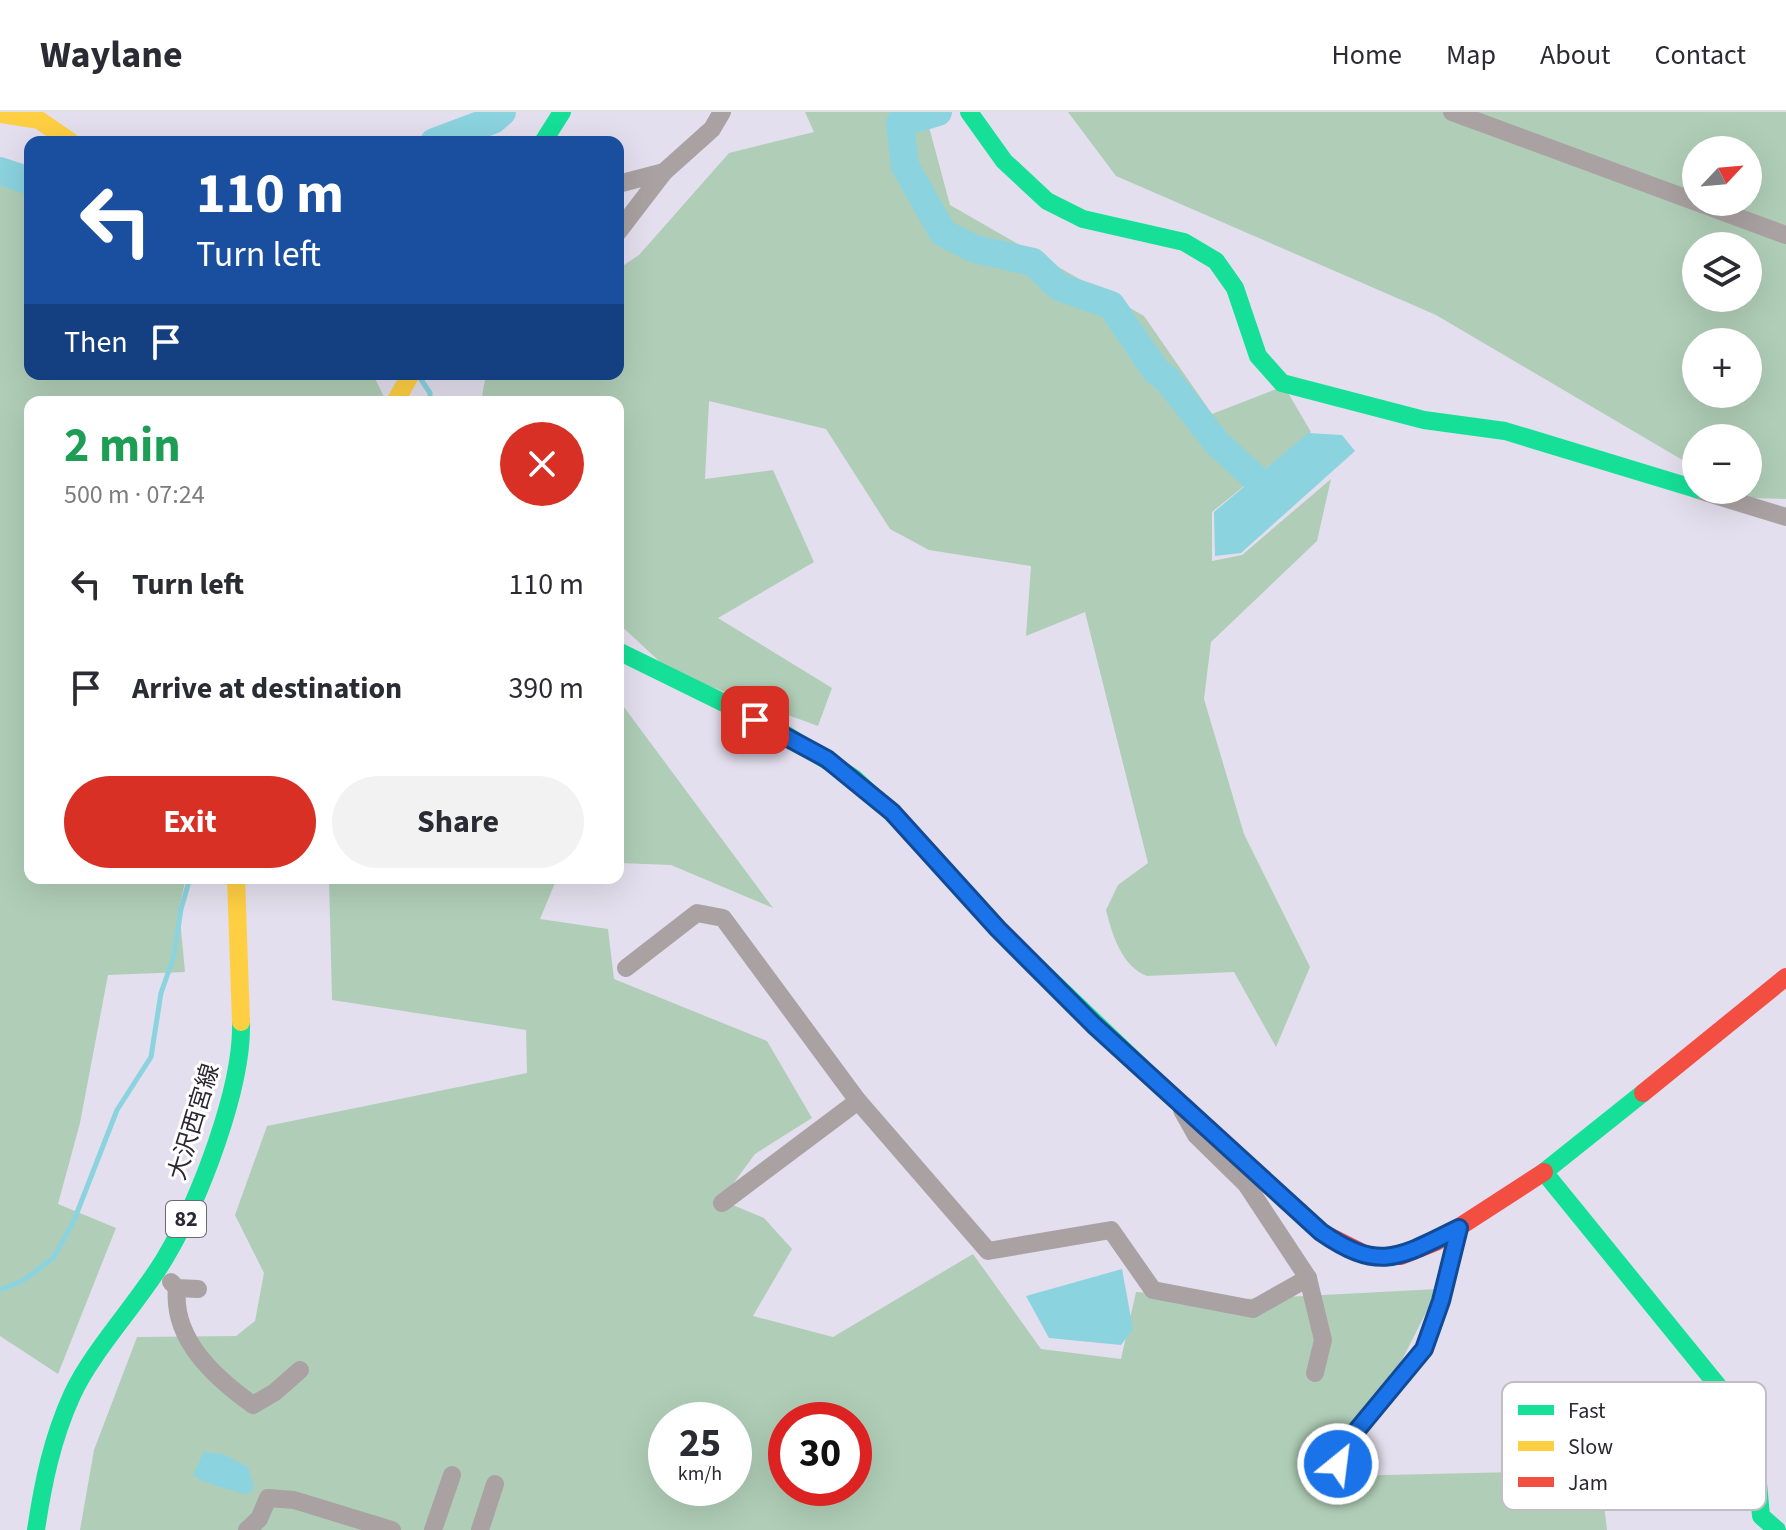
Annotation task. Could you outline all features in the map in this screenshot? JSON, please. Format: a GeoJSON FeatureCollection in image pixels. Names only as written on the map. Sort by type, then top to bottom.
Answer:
{"type":"FeatureCollection","features":[{"type":"Feature","properties":{"kind":"street"},"geometry":{"type":"LineString","coordinates":[[64,112],[65,136]]}},
{"type":"Feature","properties":{"kind":"street"},"geometry":{"type":"LineString","coordinates":[[547,136],[562,112]]}},
{"type":"Feature","properties":{"kind":"street"},"geometry":{"type":"LineString","coordinates":[[624,224],[664,172],[712,129],[722,112]]}},
{"type":"Feature","properties":{"kind":"street"},"geometry":{"type":"LineString","coordinates":[[969,112],[995,153],[1041,198],[1084,219],[1161,232],[1218,262],[1241,305],[1255,350],[1267,374],[1282,383],[1424,420],[1505,431],[1682,485]]}},
{"type":"Feature","properties":{"kind":"street"},"geometry":{"type":"LineString","coordinates":[[1452,112],[1786,235]]}},
{"type":"Feature","properties":{"kind":"street"},"geometry":{"type":"LineString","coordinates":[[0,114],[39,120],[63,136]]}},
{"type":"Feature","properties":{"kind":"street"},"geometry":{"type":"LineString","coordinates":[[624,182],[664,172]]}},
{"type":"Feature","properties":{"kind":"street"},"geometry":{"type":"LineString","coordinates":[[1743,504],[1786,517]]}},
{"type":"Feature","properties":{"kind":"street"},"geometry":{"type":"LineString","coordinates":[[624,654],[784,734],[860,784],[892,812],[1062,993],[1321,1232],[1346,1249],[1373,1257],[1400,1257],[1459,1228],[1544,1172],[1786,977]]}},
{"type":"Feature","properties":{"kind":"street","name":"大沢西宮線"},"geometry":{"type":"LineString","coordinates":[[36,1530],[45,1467],[73,1392],[157,1269],[204,1180],[232,1090],[242,1008],[236,884]]}},
{"type":"Feature","properties":{"kind":"street"},"geometry":{"type":"LineString","coordinates":[[626,968],[697,913],[723,918],[858,1101],[988,1251],[1111,1230],[1153,1290],[1253,1309],[1308,1278]]}},
{"type":"Feature","properties":{"kind":"street"},"geometry":{"type":"LineString","coordinates":[[1175,1097],[1196,1135],[1246,1184],[1308,1278],[1323,1340],[1315,1373]]}},
{"type":"Feature","properties":{"kind":"street"},"geometry":{"type":"LineString","coordinates":[[722,1203],[858,1101]]}},
{"type":"Feature","properties":{"kind":"street"},"geometry":{"type":"LineString","coordinates":[[1544,1172],[1715,1382]]}},
{"type":"Feature","properties":{"kind":"street"},"geometry":{"type":"LineString","coordinates":[[1338,1464],[1343,1447],[1424,1349],[1441,1301],[1459,1228]]}},
{"type":"Feature","properties":{"kind":"street"},"geometry":{"type":"LineString","coordinates":[[157,1269],[177,1288],[198,1289]]}},
{"type":"Feature","properties":{"kind":"street"},"geometry":{"type":"LineString","coordinates":[[177,1288],[175,1310],[187,1341],[231,1390],[253,1405],[275,1392],[300,1370]]}},
{"type":"Feature","properties":{"kind":"street"},"geometry":{"type":"LineString","coordinates":[[433,1530],[452,1475]]}},
{"type":"Feature","properties":{"kind":"street"},"geometry":{"type":"LineString","coordinates":[[480,1530],[495,1484]]}},
{"type":"Feature","properties":{"kind":"street"},"geometry":{"type":"LineString","coordinates":[[247,1530],[259,1519],[268,1498],[294,1500],[392,1530]]}},
{"type":"Feature","properties":{"kind":"street"},"geometry":{"type":"LineString","coordinates":[[1760,1510],[1761,1516],[1777,1530]]}},
{"type":"Feature","properties":{"kind":"green space"},"geometry":{"type":"Polygon","coordinates":[[[805,112],[925,112],[950,205],[1144,316],[1212,414],[1284,386],[1311,432],[1212,512],[1212,561],[1242,555],[1331,479],[1317,541],[1211,642],[1204,699],[1244,834],[1310,967],[1276,1047],[1234,972],[1147,976],[1138,972],[1119,949],[1106,910],[1118,885],[1148,863],[1085,612],[1026,636],[1031,566],[929,550],[890,529],[826,429],[709,401],[705,479],[773,470],[814,562],[718,618],[832,688],[818,726],[671,672],[624,629],[624,396],[482,396],[485,380],[624,380],[624,265],[639,255],[729,153],[814,132],[805,112]]]}},
{"type":"Feature","properties":{"kind":"green space"},"geometry":{"type":"Polygon","coordinates":[[[1068,112],[1786,112],[1786,499],[1762,498],[1762,424],[1682,424],[1682,460],[1436,315],[1116,176],[1068,112]]]}},
{"type":"Feature","properties":{"kind":"green space"},"geometry":{"type":"Polygon","coordinates":[[[0,178],[24,184],[24,380],[376,380],[384,396],[24,396],[24,884],[185,884],[179,908],[185,972],[108,975],[80,1123],[58,1204],[116,1228],[58,1374],[0,1336],[0,178]]]}},
{"type":"Feature","properties":{"kind":"green space"},"geometry":{"type":"Polygon","coordinates":[[[624,707],[773,908],[671,865],[624,863],[624,707]]]}},
{"type":"Feature","properties":{"kind":"green space"},"geometry":{"type":"Polygon","coordinates":[[[329,884],[555,884],[540,919],[608,929],[614,979],[767,1041],[812,1118],[755,1154],[721,1200],[764,1218],[792,1249],[753,1316],[833,1337],[973,1254],[1041,1349],[1121,1359],[1136,1292],[1245,1299],[1438,1289],[1343,1476],[1502,1472],[1502,1510],[1605,1510],[1607,1530],[80,1530],[94,1450],[137,1337],[236,1336],[255,1321],[264,1273],[235,1215],[267,1126],[527,1073],[526,1030],[332,1000],[329,884]]]}},
{"type":"Feature","properties":{"kind":"water"},"geometry":{"type":"Polygon","coordinates":[[[1308,433],[1342,435],[1355,451],[1241,553],[1215,556],[1214,512],[1308,433]]]}},
{"type":"Feature","properties":{"kind":"water"},"geometry":{"type":"Polygon","coordinates":[[[1122,1269],[1133,1329],[1121,1345],[1049,1338],[1026,1296],[1122,1269]]]}},
{"type":"Feature","properties":{"kind":"water"},"geometry":{"type":"Polygon","coordinates":[[[204,1452],[223,1454],[248,1467],[254,1488],[246,1495],[193,1475],[204,1452]]]}},
{"type":"Feature","properties":{"kind":"waterway"},"geometry":{"type":"LineString","coordinates":[[450,136],[493,120],[502,112]]}},
{"type":"Feature","properties":{"kind":"waterway"},"geometry":{"type":"LineString","coordinates":[[938,112],[900,123],[905,166],[943,233],[975,249],[1033,262],[1059,287],[1111,305],[1156,371],[1167,379],[1217,443],[1255,478]]}},
{"type":"Feature","properties":{"kind":"waterway"},"geometry":{"type":"LineString","coordinates":[[0,171],[24,179]]}},
{"type":"Feature","properties":{"kind":"waterway"},"geometry":{"type":"LineString","coordinates":[[421,380],[430,396]]}},
{"type":"Feature","properties":{"kind":"waterway"},"geometry":{"type":"LineString","coordinates":[[0,1290],[24,1280],[53,1258],[73,1223],[117,1110],[151,1057],[161,993],[174,956],[188,884]]}},
{"type":"Feature","properties":{"kind":"traffic: fast"},"geometry":{"type":"LineString","coordinates":[[547,136],[562,112]]}},
{"type":"Feature","properties":{"kind":"traffic: fast"},"geometry":{"type":"LineString","coordinates":[[969,112],[1004,161],[1047,201],[1083,219],[1184,242],[1216,261],[1235,288],[1258,356],[1282,383],[1424,420],[1505,431],[1682,485]]}},
{"type":"Feature","properties":{"kind":"traffic: fast"},"geometry":{"type":"LineString","coordinates":[[624,654],[777,729],[854,778],[900,821],[1007,938],[1152,1077]]}},
{"type":"Feature","properties":{"kind":"traffic: fast"},"geometry":{"type":"LineString","coordinates":[[36,1530],[49,1461],[72,1395],[91,1361],[165,1258],[205,1176],[235,1079],[241,1022]]}},
{"type":"Feature","properties":{"kind":"traffic: fast"},"geometry":{"type":"LineString","coordinates":[[1643,1093],[1544,1172],[1715,1382]]}},
{"type":"Feature","properties":{"kind":"traffic: fast"},"geometry":{"type":"LineString","coordinates":[[1760,1510],[1761,1516],[1777,1530]]}},
{"type":"Feature","properties":{"kind":"traffic: slow"},"geometry":{"type":"LineString","coordinates":[[0,114],[39,120],[62,136]]}},
{"type":"Feature","properties":{"kind":"traffic: slow"},"geometry":{"type":"LineString","coordinates":[[398,396],[408,380]]}},
{"type":"Feature","properties":{"kind":"traffic: slow"},"geometry":{"type":"LineString","coordinates":[[236,884],[241,1022]]}},
{"type":"Feature","properties":{"kind":"traffic: jam"},"geometry":{"type":"LineString","coordinates":[[1643,1093],[1786,977]]}},
{"type":"Feature","properties":{"kind":"traffic: jam"},"geometry":{"type":"LineString","coordinates":[[1152,1077],[1321,1232],[1369,1256],[1401,1256],[1436,1242],[1544,1172]]}},
{"type":"Feature","properties":{"kind":"route"},"geometry":{"type":"LineString","coordinates":[[755,720],[827,759],[892,812],[998,929],[1094,1025],[1321,1232],[1346,1249],[1373,1257],[1400,1257],[1459,1228],[1441,1301],[1424,1349],[1343,1447],[1338,1464]]}}]}
